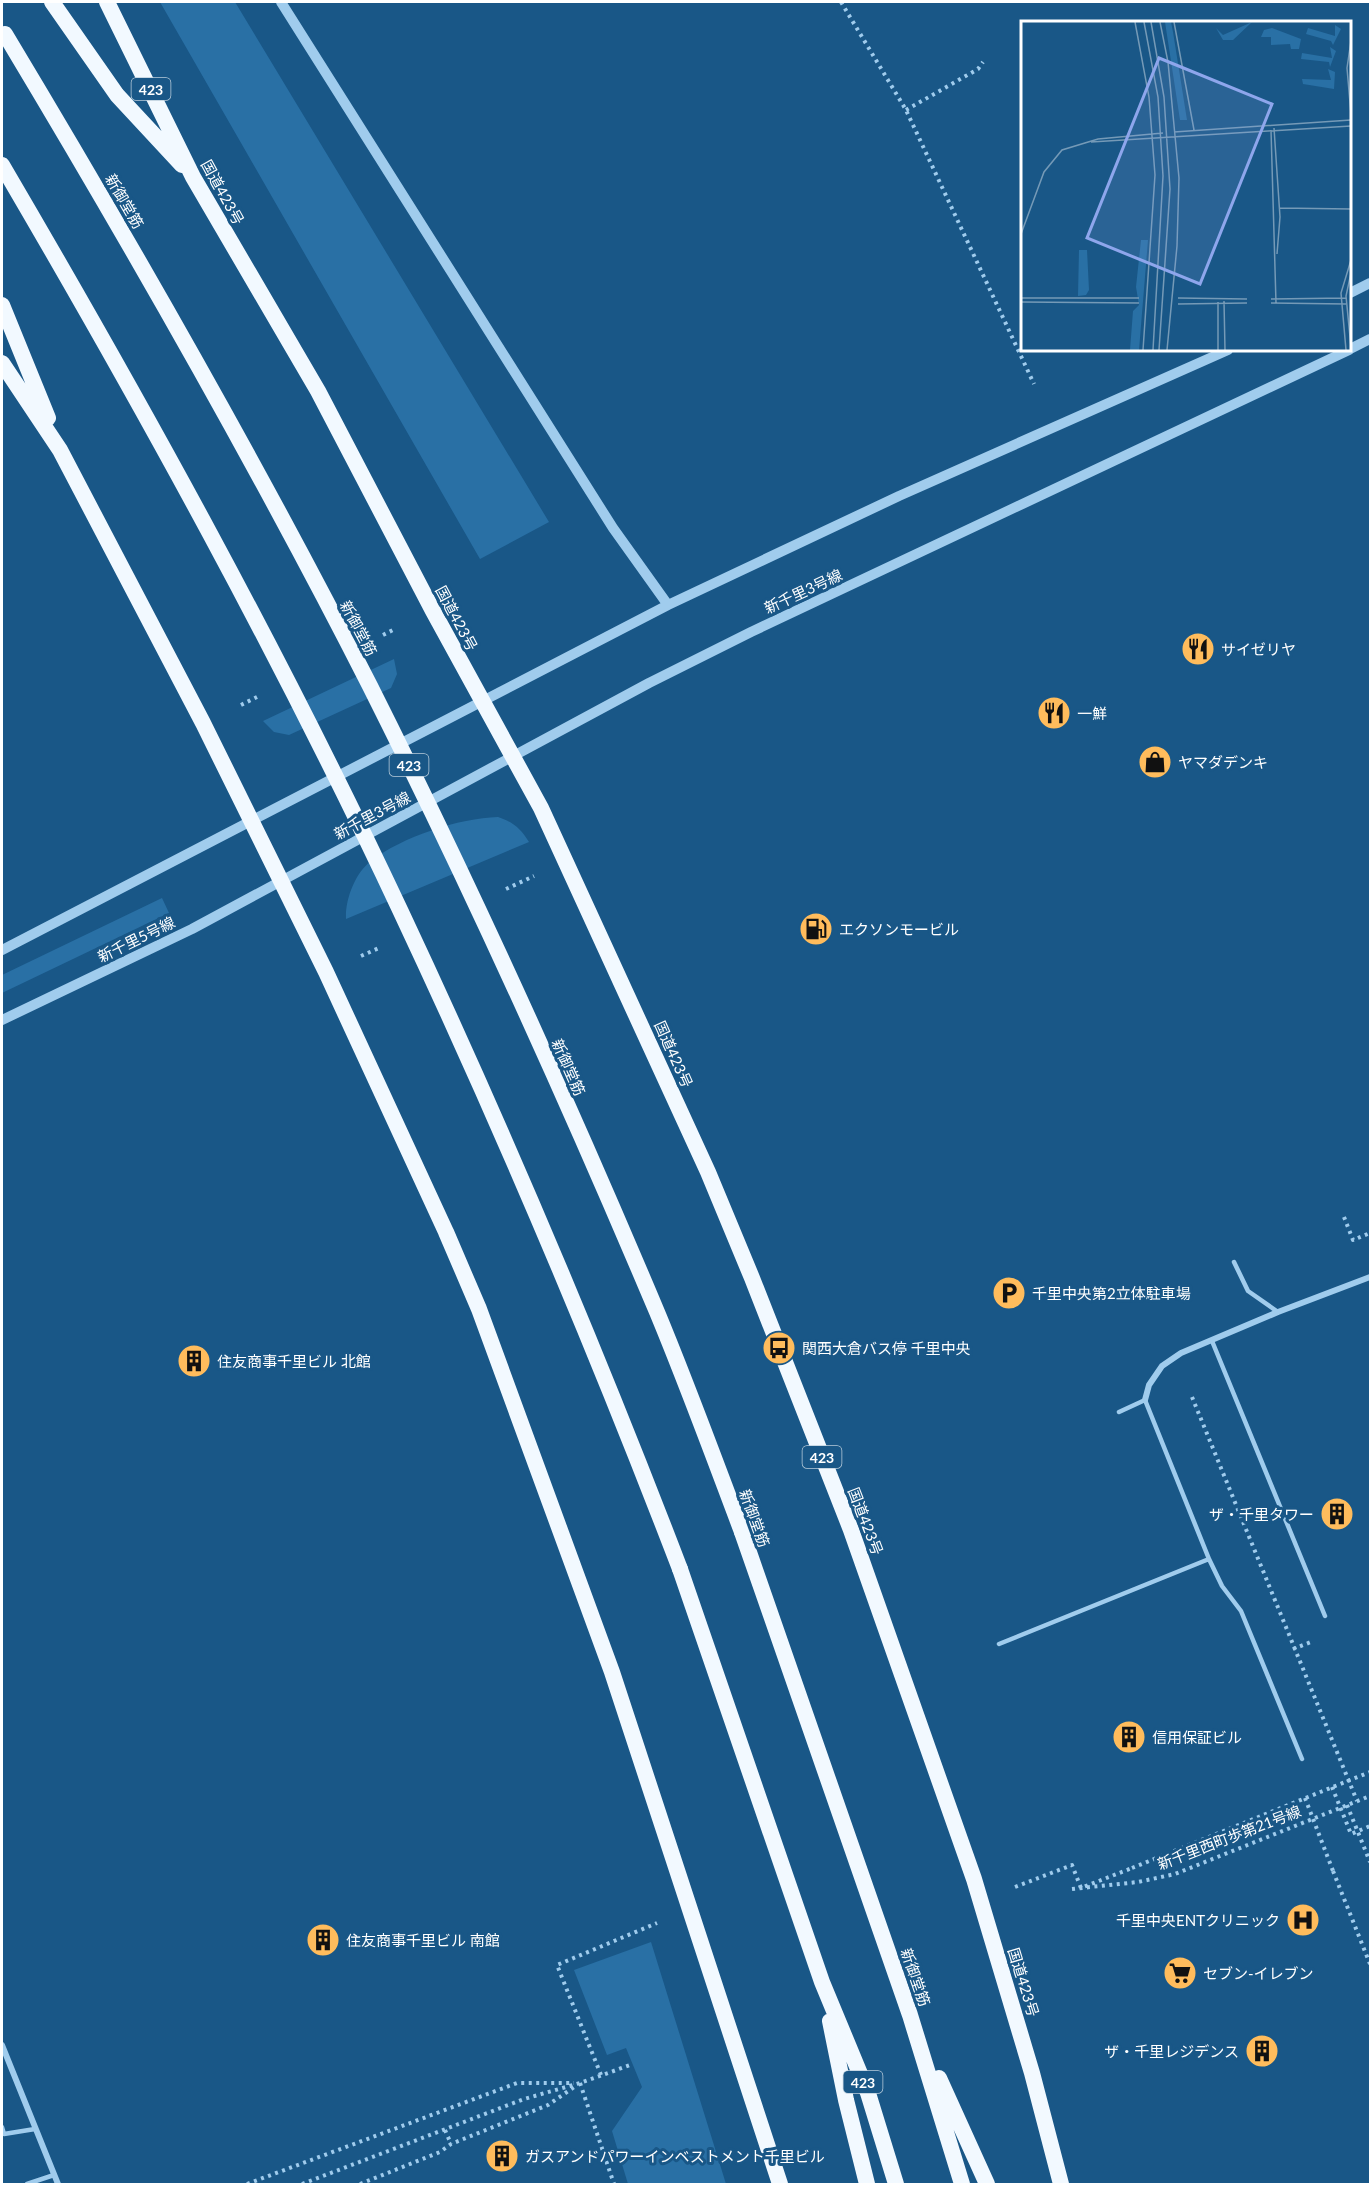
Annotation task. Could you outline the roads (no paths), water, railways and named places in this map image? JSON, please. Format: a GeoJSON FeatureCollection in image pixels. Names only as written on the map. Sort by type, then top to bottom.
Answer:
{"type":"FeatureCollection","features":[{"type":"Feature","properties":{"kind":"highway"},"geometry":{"type":"LineString","coordinates":[[52,2],[117,95],[193,177]]}},
{"type":"Feature","properties":{"kind":"highway","name":"国道423号"},"geometry":{"type":"LineString","coordinates":[[107,2],[193,177],[318,391],[567,861],[708,1172],[851,1530],[974,1878],[1032,2073],[1061,2184]]}},
{"type":"Feature","properties":{"kind":"highway","name":"新御堂筋"},"geometry":{"type":"LineString","coordinates":[[3,31],[209,383],[369,684],[464,879],[587,1150],[658,1316],[742,1532],[910,2014],[962,2184]]}},
{"type":"Feature","properties":{"kind":"highway","name":"423"},"geometry":{"type":"LineString","coordinates":[[2,165],[144,412],[302,710],[400,910],[545,1233],[632,1443],[681,1569],[822,1982],[868,2093],[896,2184]]}},
{"type":"Feature","properties":{"kind":"highway"},"geometry":{"type":"LineString","coordinates":[[2,305],[60,450],[198,713],[281,880],[441,1221],[479,1309],[612,1672],[748,2080],[780,2184]]}},
{"type":"Feature","properties":{"kind":"highway"},"geometry":{"type":"LineString","coordinates":[[2,363],[60,450]]}},
{"type":"Feature","properties":{"kind":"highway"},"geometry":{"type":"LineString","coordinates":[[822,1982],[846,2100],[867,2184]]}},
{"type":"Feature","properties":{"kind":"highway"},"geometry":{"type":"LineString","coordinates":[[910,2014],[987,2184]]}},
{"type":"Feature","properties":{"kind":"street"},"geometry":{"type":"LineString","coordinates":[[281,2],[606,518],[668,605]]}},
{"type":"Feature","properties":{"kind":"street"},"geometry":{"type":"LineString","coordinates":[[1351,293],[1371,283]]}},
{"type":"Feature","properties":{"kind":"street","name":"新千里3号線"},"geometry":{"type":"LineString","coordinates":[[1351,348],[1371,339]]}},
{"type":"Feature","properties":{"kind":"street"},"geometry":{"type":"LineString","coordinates":[[2,950],[668,605],[899,496],[1226,351]]}},
{"type":"Feature","properties":{"kind":"street","name":"新千里3号線"},"geometry":{"type":"LineString","coordinates":[[281,880],[650,683],[751,632],[1345,351]]}},
{"type":"Feature","properties":{"kind":"street","name":"新千里5号線"},"geometry":{"type":"LineString","coordinates":[[2,1020],[192,929],[281,880]]}},
{"type":"Feature","properties":{"kind":"street"},"geometry":{"type":"LineString","coordinates":[[1145,1401],[1149,1385],[1162,1366],[1181,1353],[1278,1312],[1371,1277]]}},
{"type":"Feature","properties":{"kind":"street"},"geometry":{"type":"LineString","coordinates":[[2,2045],[58,2184]]}},
{"type":"Feature","properties":{"kind":"lane"},"geometry":{"type":"LineString","coordinates":[[1234,1262],[1248,1291],[1278,1312]]}},
{"type":"Feature","properties":{"kind":"lane"},"geometry":{"type":"LineString","coordinates":[[1212,1341],[1325,1616]]}},
{"type":"Feature","properties":{"kind":"lane"},"geometry":{"type":"LineString","coordinates":[[1119,1412],[1145,1401],[1209,1559],[1222,1586],[1241,1611],[1302,1759]]}},
{"type":"Feature","properties":{"kind":"lane"},"geometry":{"type":"LineString","coordinates":[[999,1644],[1209,1559]]}},
{"type":"Feature","properties":{"kind":"lane"},"geometry":{"type":"LineString","coordinates":[[2,2127],[4,2134],[35,2129]]}},
{"type":"Feature","properties":{"kind":"lane"},"geometry":{"type":"LineString","coordinates":[[27,2184],[54,2175]]}},
{"type":"Feature","properties":{"kind":"place","name":"サイゼリヤ"},"geometry":{"type":"Point","coordinates":[1198,649]}},
{"type":"Feature","properties":{"kind":"place","name":"一鮮"},"geometry":{"type":"Point","coordinates":[1054,713]}},
{"type":"Feature","properties":{"kind":"place","name":"ヤマダデンキ"},"geometry":{"type":"Point","coordinates":[1155,762]}},
{"type":"Feature","properties":{"kind":"place","name":"エクソンモービル"},"geometry":{"type":"Point","coordinates":[816,929]}},
{"type":"Feature","properties":{"kind":"place","name":"千里中央第2立体駐車場"},"geometry":{"type":"Point","coordinates":[1009,1293]}},
{"type":"Feature","properties":{"kind":"place","name":"関西大倉バス停 千里中央"},"geometry":{"type":"Point","coordinates":[779,1348]}},
{"type":"Feature","properties":{"kind":"place","name":"住友商事千里ビル 北館"},"geometry":{"type":"Point","coordinates":[194,1361]}},
{"type":"Feature","properties":{"kind":"place","name":"ザ・千里タワー"},"geometry":{"type":"Point","coordinates":[1337,1514]}},
{"type":"Feature","properties":{"kind":"place","name":"信用保証ビル"},"geometry":{"type":"Point","coordinates":[1129,1737]}},
{"type":"Feature","properties":{"kind":"place","name":"千里中央ENTクリニック"},"geometry":{"type":"Point","coordinates":[1303,1920]}},
{"type":"Feature","properties":{"kind":"place","name":"住友商事千里ビル 南館"},"geometry":{"type":"Point","coordinates":[323,1940]}},
{"type":"Feature","properties":{"kind":"place","name":"セブン-イレブン"},"geometry":{"type":"Point","coordinates":[1180,1973]}},
{"type":"Feature","properties":{"kind":"place","name":"ザ・千里レジデンス"},"geometry":{"type":"Point","coordinates":[1262,2051]}},
{"type":"Feature","properties":{"kind":"place","name":"ガスアンドパワーインベストメント千里ビル"},"geometry":{"type":"Point","coordinates":[502,2156]}}]}
